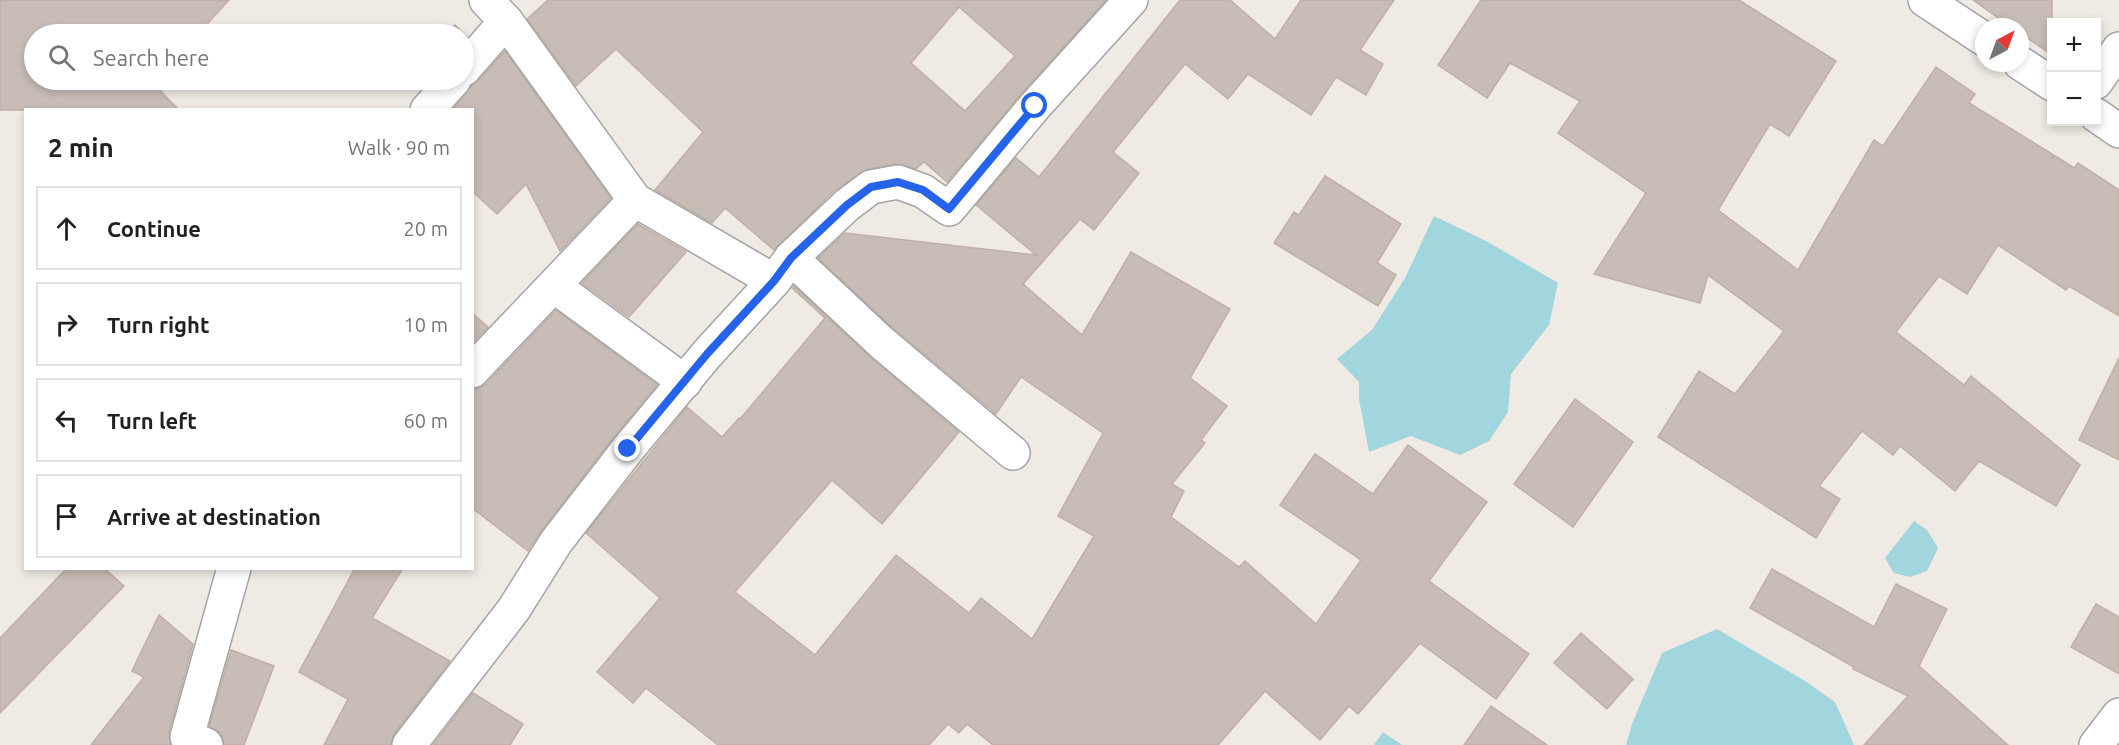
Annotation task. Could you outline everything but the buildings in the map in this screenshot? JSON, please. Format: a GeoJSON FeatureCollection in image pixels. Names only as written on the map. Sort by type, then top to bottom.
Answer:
{"type":"FeatureCollection","features":[{"type":"Feature","properties":{"kind":"street"},"geometry":{"type":"LineString","coordinates":[[409,745],[514,609],[556,542],[628,449],[707,354],[783,270],[847,205],[871,187],[898,182],[923,190],[949,209],[1035,106],[1131,0]]}},
{"type":"Feature","properties":{"kind":"street"},"geometry":{"type":"LineString","coordinates":[[1925,0],[1975,33]]}},
{"type":"Feature","properties":{"kind":"street"},"geometry":{"type":"LineString","coordinates":[[474,51],[496,10],[635,200],[783,270],[882,344],[1013,453]]}},
{"type":"Feature","properties":{"kind":"street"},"geometry":{"type":"LineString","coordinates":[[2101,76],[2119,49]]}},
{"type":"Feature","properties":{"kind":"street"},"geometry":{"type":"LineString","coordinates":[[2029,69],[2047,81]]}},
{"type":"Feature","properties":{"kind":"street"},"geometry":{"type":"LineString","coordinates":[[429,108],[445,90]]}},
{"type":"Feature","properties":{"kind":"street"},"geometry":{"type":"LineString","coordinates":[[2101,118],[2119,131]]}},
{"type":"Feature","properties":{"kind":"street"},"geometry":{"type":"LineString","coordinates":[[474,369],[635,200]]}},
{"type":"Feature","properties":{"kind":"street"},"geometry":{"type":"LineString","coordinates":[[554,286],[685,382]]}},
{"type":"Feature","properties":{"kind":"street"},"geometry":{"type":"LineString","coordinates":[[206,745],[187,737],[233,570]]}},
{"type":"Feature","properties":{"kind":"street"},"geometry":{"type":"LineString","coordinates":[[2096,745],[2119,715]]}},
{"type":"Feature","properties":{"kind":"water"},"geometry":{"type":"Polygon","coordinates":[[[1434,216],[1488,242],[1558,283],[1549,325],[1511,374],[1508,412],[1489,441],[1460,455],[1411,436],[1369,452],[1359,399],[1359,382],[1337,359],[1372,330],[1405,278],[1434,216]]]}},
{"type":"Feature","properties":{"kind":"water"},"geometry":{"type":"Polygon","coordinates":[[[1914,521],[1927,530],[1938,548],[1927,571],[1910,577],[1894,573],[1885,558],[1914,521]]]}},
{"type":"Feature","properties":{"kind":"water"},"geometry":{"type":"Polygon","coordinates":[[[1717,629],[1805,681],[1835,702],[1854,745],[1626,745],[1632,724],[1662,653],[1717,629]]]}},
{"type":"Feature","properties":{"kind":"water"},"geometry":{"type":"Polygon","coordinates":[[[1383,732],[1402,745],[1374,745],[1383,732]]]}},
{"type":"Feature","properties":{"kind":"route"},"geometry":{"type":"LineString","coordinates":[[628,449],[707,354],[774,281],[791,258],[847,205],[871,187],[898,182],[923,190],[949,209],[1035,106]]}}]}
